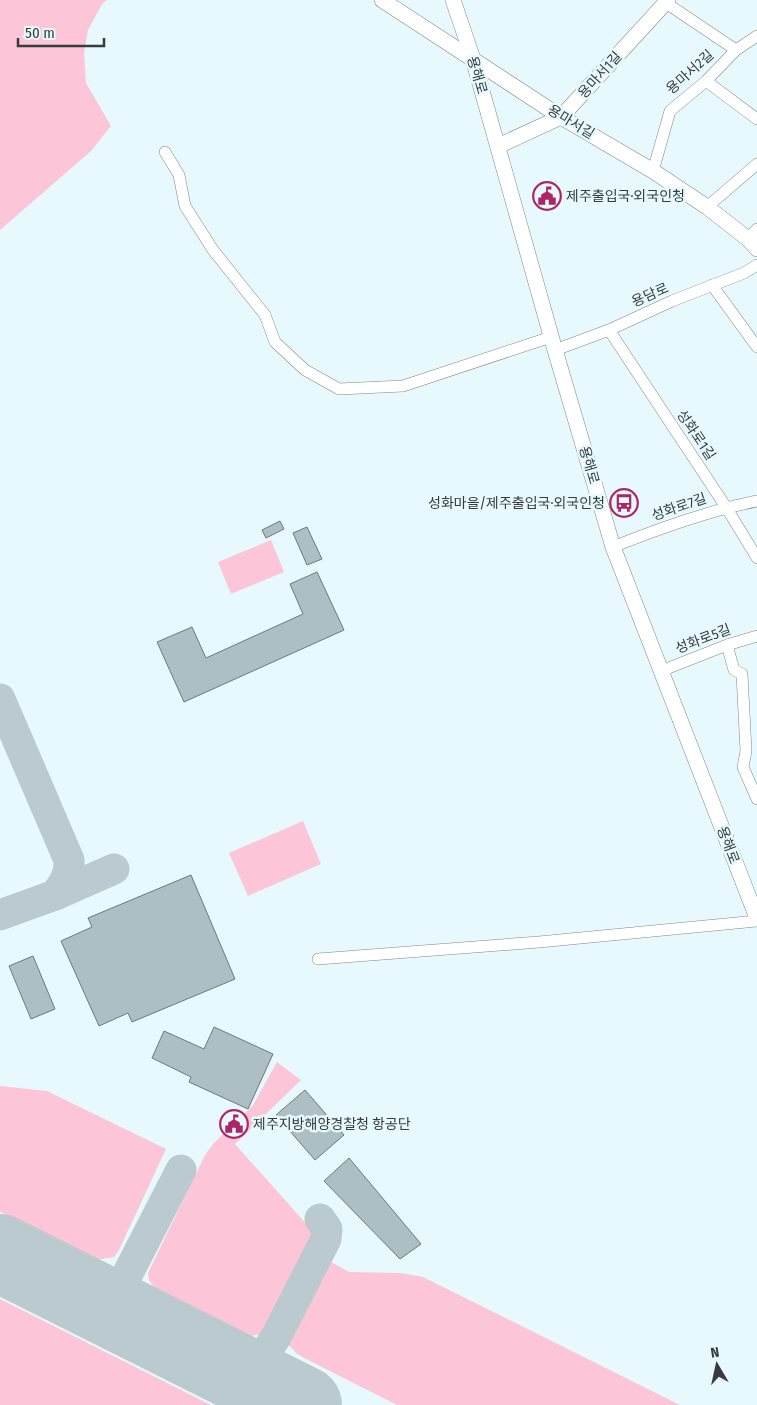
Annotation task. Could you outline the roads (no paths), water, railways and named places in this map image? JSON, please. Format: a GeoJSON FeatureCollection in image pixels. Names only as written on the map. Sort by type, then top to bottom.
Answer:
{"type":"FeatureCollection","features":[{"type":"Feature","properties":{"kind":"main road","name":"용마서길"},"geometry":{"type":"LineString","coordinates":[[382,0],[561,117],[653,171],[754,239]]}},
{"type":"Feature","properties":{"kind":"main road","name":"용해로"},"geometry":{"type":"LineString","coordinates":[[453,0],[473,59],[613,547],[757,920]]}},
{"type":"Feature","properties":{"kind":"main road","name":"용마서1길"},"geometry":{"type":"LineString","coordinates":[[498,146],[561,117],[666,1]]}},
{"type":"Feature","properties":{"kind":"street"},"geometry":{"type":"LineString","coordinates":[[666,1],[736,50]]}},
{"type":"Feature","properties":{"kind":"street","name":"용마서2길"},"geometry":{"type":"LineString","coordinates":[[653,171],[670,110],[706,81],[736,50],[757,36]]}},
{"type":"Feature","properties":{"kind":"street"},"geometry":{"type":"LineString","coordinates":[[706,81],[757,119]]}},
{"type":"Feature","properties":{"kind":"street","name":"용담로"},"geometry":{"type":"LineString","coordinates":[[165,152],[179,175],[185,206],[213,250],[266,315],[275,342],[305,370],[340,389],[403,386],[553,343],[609,330],[744,273],[757,265]]}},
{"type":"Feature","properties":{"kind":"street"},"geometry":{"type":"LineString","coordinates":[[707,207],[757,164]]}},
{"type":"Feature","properties":{"kind":"street"},"geometry":{"type":"LineString","coordinates":[[712,285],[757,348]]}},
{"type":"Feature","properties":{"kind":"street","name":"성화로1길"},"geometry":{"type":"LineString","coordinates":[[609,330],[726,507],[757,558]]}},
{"type":"Feature","properties":{"kind":"street","name":"성화로7길"},"geometry":{"type":"LineString","coordinates":[[613,547],[726,507],[757,501]]}},
{"type":"Feature","properties":{"kind":"street","name":"성화로5길"},"geometry":{"type":"LineString","coordinates":[[661,671],[727,645],[757,636]]}},
{"type":"Feature","properties":{"kind":"street"},"geometry":{"type":"LineString","coordinates":[[727,645],[734,670],[742,674],[746,751],[743,767],[757,799]]}},
{"type":"Feature","properties":{"kind":"street","name":"용해로"},"geometry":{"type":"LineString","coordinates":[[318,959],[539,942],[757,920]]}},
{"type":"Feature","properties":{"kind":"place","name":"제주출입국·외국인청"},"geometry":{"type":"Point","coordinates":[547,196]}},
{"type":"Feature","properties":{"kind":"place","name":"성화마을/제주출입국·외국인청"},"geometry":{"type":"Point","coordinates":[624,503]}},
{"type":"Feature","properties":{"kind":"place","name":"제주지방해양경찰청 항공단"},"geometry":{"type":"Point","coordinates":[234,1124]}}]}
